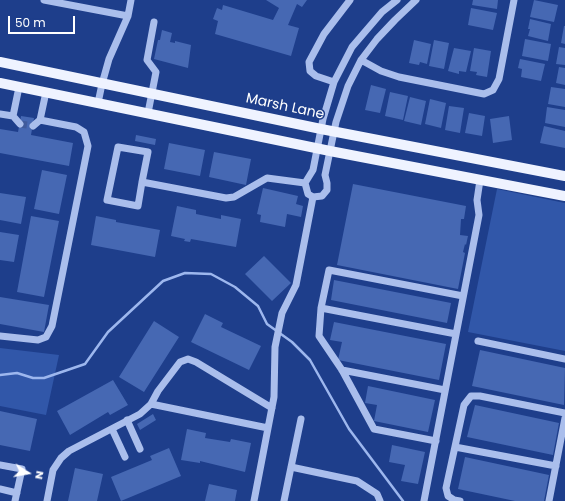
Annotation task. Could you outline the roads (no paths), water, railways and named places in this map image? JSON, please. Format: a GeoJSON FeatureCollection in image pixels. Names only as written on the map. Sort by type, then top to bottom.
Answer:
{"type":"FeatureCollection","features":[{"type":"Feature","properties":{"kind":"main road","name":"Marsh Lane"},"geometry":{"type":"LineString","coordinates":[[0,62],[102,84],[565,176]]}},
{"type":"Feature","properties":{"kind":"main road"},"geometry":{"type":"LineString","coordinates":[[0,83],[330,151],[565,196]]}},
{"type":"Feature","properties":{"kind":"street"},"geometry":{"type":"LineString","coordinates":[[44,0],[128,16]]}},
{"type":"Feature","properties":{"kind":"street"},"geometry":{"type":"LineString","coordinates":[[98,103],[109,60],[128,16],[131,0]]}},
{"type":"Feature","properties":{"kind":"street"},"geometry":{"type":"LineString","coordinates":[[334,82],[316,76],[310,71],[309,62],[324,34],[350,0]]}},
{"type":"Feature","properties":{"kind":"street"},"geometry":{"type":"LineString","coordinates":[[397,0],[378,17],[352,47],[334,82],[327,101],[313,170],[305,183],[308,194],[313,197],[322,196],[327,190],[327,183],[324,175],[341,105],[348,86],[361,60],[386,30],[416,0]]}},
{"type":"Feature","properties":{"kind":"street"},"geometry":{"type":"LineString","coordinates":[[361,60],[381,71],[399,77],[484,94],[493,90],[499,80],[514,0]]}},
{"type":"Feature","properties":{"kind":"street"},"geometry":{"type":"LineString","coordinates":[[148,113],[156,72],[147,60],[154,22]]}},
{"type":"Feature","properties":{"kind":"street"},"geometry":{"type":"LineString","coordinates":[[13,116],[19,87]]}},
{"type":"Feature","properties":{"kind":"street"},"geometry":{"type":"LineString","coordinates":[[33,126],[40,120],[46,92]]}},
{"type":"Feature","properties":{"kind":"street"},"geometry":{"type":"LineString","coordinates":[[0,114],[13,116],[20,124]]}},
{"type":"Feature","properties":{"kind":"street"},"geometry":{"type":"LineString","coordinates":[[0,336],[38,340],[46,337],[52,326],[88,146],[84,132],[76,127],[40,120]]}},
{"type":"Feature","properties":{"kind":"street"},"geometry":{"type":"LineString","coordinates":[[118,147],[148,152],[142,182],[138,206],[107,200],[118,147]]}},
{"type":"Feature","properties":{"kind":"street"},"geometry":{"type":"LineString","coordinates":[[142,182],[226,198],[234,197],[267,178],[278,178],[305,183]]}},
{"type":"Feature","properties":{"kind":"street"},"geometry":{"type":"LineString","coordinates":[[424,501],[479,215],[477,200],[480,180]]}},
{"type":"Feature","properties":{"kind":"street"},"geometry":{"type":"LineString","coordinates":[[254,501],[274,397],[275,347],[282,312],[296,285],[313,197]]}},
{"type":"Feature","properties":{"kind":"street"},"geometry":{"type":"LineString","coordinates":[[436,441],[374,429],[342,370],[319,336],[321,308],[329,270],[463,296]]}},
{"type":"Feature","properties":{"kind":"street"},"geometry":{"type":"LineString","coordinates":[[321,308],[456,334]]}},
{"type":"Feature","properties":{"kind":"street"},"geometry":{"type":"LineString","coordinates":[[478,341],[565,359]]}},
{"type":"Feature","properties":{"kind":"street"},"geometry":{"type":"LineString","coordinates":[[47,501],[53,470],[60,458],[69,451],[140,414],[151,404],[158,391],[180,362],[188,359],[196,362],[272,408]]}},
{"type":"Feature","properties":{"kind":"street"},"geometry":{"type":"LineString","coordinates":[[342,370],[445,390]]}},
{"type":"Feature","properties":{"kind":"street"},"geometry":{"type":"LineString","coordinates":[[460,501],[454,500],[448,496],[446,488],[464,405],[471,396],[480,396],[565,413]]}},
{"type":"Feature","properties":{"kind":"street"},"geometry":{"type":"LineString","coordinates":[[151,404],[268,428]]}},
{"type":"Feature","properties":{"kind":"street"},"geometry":{"type":"LineString","coordinates":[[549,501],[565,418]]}},
{"type":"Feature","properties":{"kind":"street"},"geometry":{"type":"LineString","coordinates":[[284,501],[301,419]]}},
{"type":"Feature","properties":{"kind":"street"},"geometry":{"type":"LineString","coordinates":[[127,420],[140,449]]}},
{"type":"Feature","properties":{"kind":"street"},"geometry":{"type":"LineString","coordinates":[[112,429],[125,457]]}},
{"type":"Feature","properties":{"kind":"street"},"geometry":{"type":"LineString","coordinates":[[455,447],[556,466]]}},
{"type":"Feature","properties":{"kind":"street"},"geometry":{"type":"LineString","coordinates":[[0,465],[22,469],[15,501]]}},
{"type":"Feature","properties":{"kind":"street"},"geometry":{"type":"LineString","coordinates":[[291,467],[357,481],[376,494],[380,501]]}},
{"type":"Feature","properties":{"kind":"street"},"geometry":{"type":"LineString","coordinates":[[0,490],[17,493]]}},
{"type":"Feature","properties":{"kind":"waterway"},"geometry":{"type":"LineString","coordinates":[[0,375],[17,373],[33,378],[44,378],[85,364],[108,332],[163,281],[185,273],[211,274],[235,287],[258,306],[267,324],[292,342],[310,360],[349,429],[403,501]]}},
{"type":"Feature","properties":{"kind":"tunnel"},"geometry":{"type":"LineString","coordinates":[[20,124],[33,126]]}}]}
